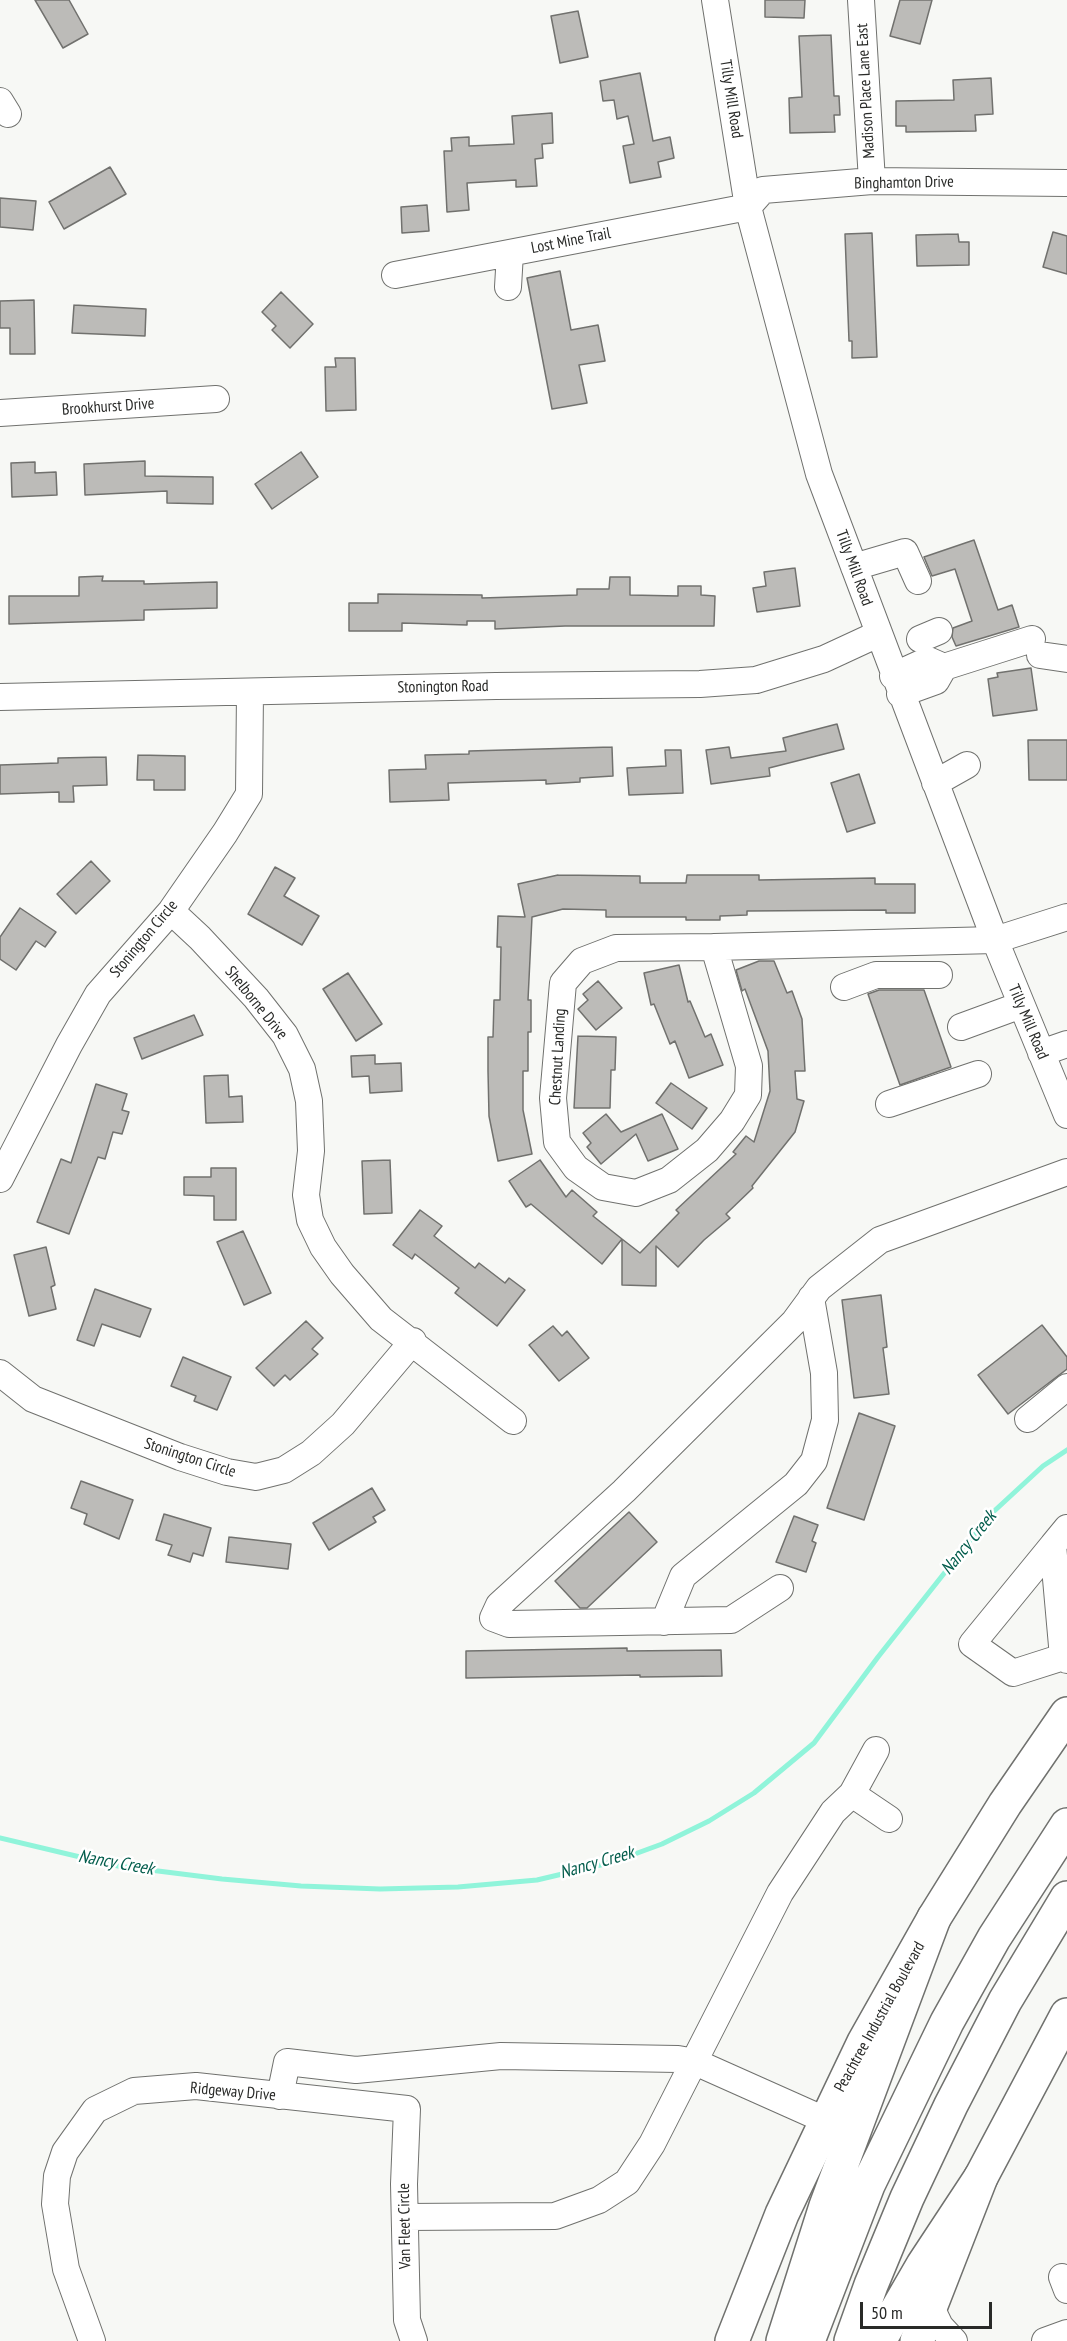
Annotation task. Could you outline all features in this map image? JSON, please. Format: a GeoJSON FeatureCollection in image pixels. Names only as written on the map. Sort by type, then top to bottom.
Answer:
{"type":"FeatureCollection","features":[{"type":"Feature","properties":{"kind":"main road","name":"Peachtree Industrial Boulevard"},"geometry":{"type":"LineString","coordinates":[[732,2341],[782,2214],[864,2042],[934,1918],[1005,1804],[1065,1718]]}},
{"type":"Feature","properties":{"kind":"main road"},"geometry":{"type":"LineString","coordinates":[[808,2341],[868,2185],[947,2022],[1000,1928],[1067,1825]]}},
{"type":"Feature","properties":{"kind":"main road"},"geometry":{"type":"LineString","coordinates":[[851,2341],[907,2198],[951,2105],[1005,2001],[1067,1898]]}},
{"type":"Feature","properties":{"kind":"main road"},"geometry":{"type":"LineString","coordinates":[[783,2341],[826,2206],[934,1918]]}},
{"type":"Feature","properties":{"kind":"main road"},"geometry":{"type":"LineString","coordinates":[[879,2341],[923,2265],[981,2177],[1067,2015]]}},
{"type":"Feature","properties":{"kind":"main road"},"geometry":{"type":"LineString","coordinates":[[917,2341],[981,2177]]}},
{"type":"Feature","properties":{"kind":"street","name":"Tilly Mill Road"},"geometry":{"type":"LineString","coordinates":[[715,0],[748,207],[819,474],[934,783],[1067,1115]]}},
{"type":"Feature","properties":{"kind":"street","name":"Madison Place Lane East"},"geometry":{"type":"LineString","coordinates":[[861,0],[872,181]]}},
{"type":"Feature","properties":{"kind":"street","name":"Binghamton Drive"},"geometry":{"type":"LineString","coordinates":[[748,207],[764,190],[872,181],[1067,183]]}},
{"type":"Feature","properties":{"kind":"street","name":"Lost Mine Trail"},"geometry":{"type":"LineString","coordinates":[[395,276],[427,280],[463,271],[510,253],[748,207]]}},
{"type":"Feature","properties":{"kind":"street"},"geometry":{"type":"LineString","coordinates":[[508,287],[510,253]]}},
{"type":"Feature","properties":{"kind":"street","name":"Brookhurst Drive"},"geometry":{"type":"LineString","coordinates":[[0,413],[216,399]]}},
{"type":"Feature","properties":{"kind":"street"},"geometry":{"type":"LineString","coordinates":[[854,567],[905,552],[918,581]]}},
{"type":"Feature","properties":{"kind":"street","name":"Stonington Road"},"geometry":{"type":"LineString","coordinates":[[0,697],[700,684],[756,680],[824,659],[878,634]]}},
{"type":"Feature","properties":{"kind":"street"},"geometry":{"type":"LineString","coordinates":[[897,685],[936,681],[944,667],[1036,647],[1067,659]]}},
{"type":"Feature","properties":{"kind":"street","name":"Stonington Circle"},"geometry":{"type":"LineString","coordinates":[[0,1179],[98,994],[171,911],[249,794],[250,692]]}},
{"type":"Feature","properties":{"kind":"street"},"geometry":{"type":"LineString","coordinates":[[934,783],[967,765]]}},
{"type":"Feature","properties":{"kind":"street","name":"Shelborne Drive"},"geometry":{"type":"LineString","coordinates":[[171,911],[200,938],[256,998],[285,1035],[302,1069],[309,1101],[311,1151],[306,1195],[310,1220],[323,1247],[342,1274],[381,1319],[413,1341],[513,1421]]}},
{"type":"Feature","properties":{"kind":"street","name":"Chestnut Landing"},"geometry":{"type":"LineString","coordinates":[[714,947],[749,1066],[748,1095],[732,1121],[707,1150],[669,1180],[636,1193],[603,1187],[576,1168],[557,1142],[553,1098],[563,983],[582,961],[616,948],[995,940],[1067,917]]}},
{"type":"Feature","properties":{"kind":"street"},"geometry":{"type":"LineString","coordinates":[[844,987],[876,975],[939,975]]}},
{"type":"Feature","properties":{"kind":"street"},"geometry":{"type":"LineString","coordinates":[[961,1027],[1022,1005]]}},
{"type":"Feature","properties":{"kind":"street"},"geometry":{"type":"LineString","coordinates":[[1041,1053],[1067,1044]]}},
{"type":"Feature","properties":{"kind":"street"},"geometry":{"type":"LineString","coordinates":[[889,1104],[978,1074]]}},
{"type":"Feature","properties":{"kind":"street"},"geometry":{"type":"LineString","coordinates":[[780,1588],[731,1620],[509,1624],[493,1618],[499,1605],[624,1491],[794,1322],[819,1288],[880,1240],[1067,1172]]}},
{"type":"Feature","properties":{"kind":"street"},"geometry":{"type":"LineString","coordinates":[[664,1622],[683,1576],[796,1484],[814,1461],[825,1420],[824,1373],[811,1298]]}},
{"type":"Feature","properties":{"kind":"street","name":"Stonington Circle"},"geometry":{"type":"LineString","coordinates":[[0,1372],[33,1399],[180,1457],[227,1472],[256,1478],[284,1470],[311,1453],[343,1424],[413,1341]]}},
{"type":"Feature","properties":{"kind":"street"},"geometry":{"type":"LineString","coordinates":[[1028,1419],[1067,1386]]}},
{"type":"Feature","properties":{"kind":"street"},"geometry":{"type":"LineString","coordinates":[[1060,1536],[1065,1658],[1013,1673],[972,1644],[1060,1536]]}},
{"type":"Feature","properties":{"kind":"street"},"geometry":{"type":"LineString","coordinates":[[405,2217],[555,2216],[599,2200],[627,2182],[652,2144],[780,1893],[833,1812],[852,1794],[876,1750]]}},
{"type":"Feature","properties":{"kind":"street"},"geometry":{"type":"LineString","coordinates":[[852,1794],[889,1819]]}},
{"type":"Feature","properties":{"kind":"street"},"geometry":{"type":"LineString","coordinates":[[280,2096],[287,2062],[356,2070],[501,2056],[678,2059],[695,2062],[825,2120]]}},
{"type":"Feature","properties":{"kind":"street","name":"Ridgeway Drive"},"geometry":{"type":"LineString","coordinates":[[92,2341],[66,2269],[55,2204],[57,2176],[62,2160],[76,2135],[95,2110],[134,2091],[196,2086],[407,2109]]}},
{"type":"Feature","properties":{"kind":"street","name":"Van Fleet Circle"},"geometry":{"type":"LineString","coordinates":[[407,2109],[405,2217],[407,2320],[414,2341]]}},
{"type":"Feature","properties":{"kind":"street"},"geometry":{"type":"LineString","coordinates":[[930,2305],[940,2326],[954,2341]]}},
{"type":"Feature","properties":{"kind":"street"},"geometry":{"type":"LineString","coordinates":[[1045,2341],[1067,2333]]}},
{"type":"Feature","properties":{"kind":"building"},"geometry":{"type":"Polygon","coordinates":[[[35,0],[69,0],[88,34],[63,48],[35,0]]]}},
{"type":"Feature","properties":{"kind":"building"},"geometry":{"type":"Polygon","coordinates":[[[765,0],[805,0],[804,18],[765,17],[765,0]]]}},
{"type":"Feature","properties":{"kind":"building"},"geometry":{"type":"Polygon","coordinates":[[[900,0],[932,0],[920,44],[890,36],[900,0]]]}},
{"type":"Feature","properties":{"kind":"building"},"geometry":{"type":"Polygon","coordinates":[[[578,11],[588,57],[560,63],[551,16],[578,11]]]}},
{"type":"Feature","properties":{"kind":"building"},"geometry":{"type":"Polygon","coordinates":[[[831,35],[834,96],[839,96],[840,115],[834,115],[835,132],[790,133],[789,98],[802,97],[799,36],[831,35]]]}},
{"type":"Feature","properties":{"kind":"building"},"geometry":{"type":"Polygon","coordinates":[[[640,73],[653,141],[670,137],[674,158],[658,162],[661,177],[630,183],[623,146],[634,144],[628,116],[617,119],[614,100],[603,101],[600,81],[640,73]]]}},
{"type":"Feature","properties":{"kind":"building"},"geometry":{"type":"Polygon","coordinates":[[[991,78],[993,114],[975,115],[976,131],[906,132],[906,126],[896,126],[896,101],[954,100],[953,80],[991,78]]]}},
{"type":"Feature","properties":{"kind":"building"},"geometry":{"type":"Polygon","coordinates":[[[552,113],[553,143],[542,144],[543,158],[535,159],[537,186],[516,187],[516,180],[467,183],[469,210],[447,212],[444,151],[452,151],[451,138],[469,137],[469,146],[514,144],[512,116],[552,113]]]}},
{"type":"Feature","properties":{"kind":"building"},"geometry":{"type":"Polygon","coordinates":[[[110,167],[126,194],[64,229],[49,202],[110,167]]]}},
{"type":"Feature","properties":{"kind":"building"},"geometry":{"type":"Polygon","coordinates":[[[0,198],[36,201],[33,230],[0,227],[0,198]]]}},
{"type":"Feature","properties":{"kind":"building"},"geometry":{"type":"Polygon","coordinates":[[[427,205],[429,231],[402,233],[401,207],[427,205]]]}},
{"type":"Feature","properties":{"kind":"building"},"geometry":{"type":"Polygon","coordinates":[[[1053,232],[1067,236],[1067,274],[1043,267],[1053,232]]]}},
{"type":"Feature","properties":{"kind":"building"},"geometry":{"type":"Polygon","coordinates":[[[872,233],[877,357],[852,358],[852,341],[849,341],[845,234],[872,233]]]}},
{"type":"Feature","properties":{"kind":"building"},"geometry":{"type":"Polygon","coordinates":[[[958,234],[959,242],[969,242],[969,265],[917,266],[916,235],[958,234]]]}},
{"type":"Feature","properties":{"kind":"building"},"geometry":{"type":"Polygon","coordinates":[[[560,271],[571,330],[598,325],[605,361],[579,365],[587,403],[552,409],[527,278],[560,271]]]}},
{"type":"Feature","properties":{"kind":"building"},"geometry":{"type":"Polygon","coordinates":[[[281,292],[313,324],[290,348],[272,330],[276,326],[262,312],[281,292]]]}},
{"type":"Feature","properties":{"kind":"building"},"geometry":{"type":"Polygon","coordinates":[[[34,300],[35,354],[10,354],[10,328],[0,328],[0,301],[34,300]]]}},
{"type":"Feature","properties":{"kind":"building"},"geometry":{"type":"Polygon","coordinates":[[[74,305],[146,309],[145,336],[72,333],[74,305]]]}},
{"type":"Feature","properties":{"kind":"building"},"geometry":{"type":"Polygon","coordinates":[[[335,358],[355,358],[356,410],[326,411],[325,367],[336,367],[335,358]]]}},
{"type":"Feature","properties":{"kind":"building"},"geometry":{"type":"Polygon","coordinates":[[[301,452],[318,477],[272,509],[255,484],[301,452]]]}},
{"type":"Feature","properties":{"kind":"building"},"geometry":{"type":"Polygon","coordinates":[[[145,461],[145,476],[213,477],[213,504],[167,503],[167,491],[85,495],[84,464],[145,461]]]}},
{"type":"Feature","properties":{"kind":"building"},"geometry":{"type":"Polygon","coordinates":[[[35,462],[35,473],[56,472],[57,495],[12,497],[11,463],[35,462]]]}},
{"type":"Feature","properties":{"kind":"building"},"geometry":{"type":"Polygon","coordinates":[[[974,540],[998,610],[1012,605],[1019,627],[956,646],[952,637],[953,628],[972,621],[955,569],[932,576],[924,557],[974,540]]]}},
{"type":"Feature","properties":{"kind":"building"},"geometry":{"type":"Polygon","coordinates":[[[795,568],[800,606],[757,612],[753,588],[766,586],[764,572],[795,568]]]}},
{"type":"Feature","properties":{"kind":"building"},"geometry":{"type":"Polygon","coordinates":[[[103,576],[102,581],[144,581],[144,584],[217,582],[217,608],[144,610],[144,620],[9,624],[9,596],[79,596],[79,577],[103,576]]]}},
{"type":"Feature","properties":{"kind":"building"},"geometry":{"type":"Polygon","coordinates":[[[610,577],[630,577],[630,595],[678,596],[678,586],[701,586],[701,595],[715,596],[714,626],[565,626],[495,629],[495,621],[467,621],[467,625],[402,623],[402,631],[349,631],[349,603],[378,603],[378,594],[482,595],[482,598],[577,595],[577,589],[609,589],[610,577]]]}},
{"type":"Feature","properties":{"kind":"building"},"geometry":{"type":"Polygon","coordinates":[[[1031,668],[1037,710],[993,716],[988,679],[998,677],[997,673],[1031,668]]]}},
{"type":"Feature","properties":{"kind":"building"},"geometry":{"type":"Polygon","coordinates":[[[837,724],[844,749],[769,768],[770,776],[711,784],[706,750],[729,747],[731,758],[786,751],[783,738],[837,724]]]}},
{"type":"Feature","properties":{"kind":"building"},"geometry":{"type":"Polygon","coordinates":[[[1028,740],[1067,740],[1067,780],[1029,780],[1028,740]]]}},
{"type":"Feature","properties":{"kind":"building"},"geometry":{"type":"Polygon","coordinates":[[[612,747],[613,776],[580,778],[580,782],[546,784],[546,780],[448,783],[449,800],[390,802],[389,770],[426,769],[425,755],[469,754],[469,751],[612,747]]]}},
{"type":"Feature","properties":{"kind":"building"},"geometry":{"type":"Polygon","coordinates":[[[665,750],[681,750],[683,793],[629,795],[627,768],[666,766],[665,750]]]}},
{"type":"Feature","properties":{"kind":"building"},"geometry":{"type":"Polygon","coordinates":[[[138,755],[185,756],[185,790],[154,790],[154,780],[137,780],[138,755]]]}},
{"type":"Feature","properties":{"kind":"building"},"geometry":{"type":"Polygon","coordinates":[[[106,757],[107,785],[73,786],[74,802],[59,802],[59,792],[0,794],[0,765],[58,763],[58,758],[106,757]]]}},
{"type":"Feature","properties":{"kind":"building"},"geometry":{"type":"Polygon","coordinates":[[[859,774],[875,823],[847,832],[831,783],[859,774]]]}},
{"type":"Feature","properties":{"kind":"building"},"geometry":{"type":"Polygon","coordinates":[[[91,861],[110,881],[76,914],[57,894],[91,861]]]}},
{"type":"Feature","properties":{"kind":"building"},"geometry":{"type":"Polygon","coordinates":[[[275,867],[295,878],[284,896],[319,916],[302,945],[248,914],[275,867]]]}},
{"type":"Feature","properties":{"kind":"building"},"geometry":{"type":"Polygon","coordinates":[[[558,875],[640,876],[640,883],[686,883],[687,875],[759,875],[759,880],[875,878],[875,884],[915,884],[915,913],[886,913],[886,910],[747,911],[747,915],[720,916],[720,920],[686,920],[686,917],[606,917],[606,910],[563,909],[532,917],[528,1000],[531,1000],[531,1032],[528,1032],[528,1071],[523,1071],[523,1110],[532,1154],[498,1161],[489,1116],[488,1037],[493,1037],[494,1000],[500,1000],[501,947],[497,947],[498,916],[525,917],[518,884],[558,875]]]}},
{"type":"Feature","properties":{"kind":"building"},"geometry":{"type":"Polygon","coordinates":[[[20,908],[56,932],[45,947],[36,941],[16,970],[0,959],[0,937],[20,908]]]}},
{"type":"Feature","properties":{"kind":"building"},"geometry":{"type":"Polygon","coordinates":[[[759,961],[774,961],[787,993],[792,991],[802,1019],[805,1071],[795,1071],[797,1099],[804,1101],[795,1132],[752,1186],[753,1188],[726,1214],[730,1218],[704,1240],[678,1267],[656,1246],[656,1286],[622,1285],[622,1239],[640,1253],[679,1213],[676,1210],[736,1154],[733,1152],[746,1136],[754,1142],[770,1091],[768,1051],[745,989],[742,991],[736,970],[759,961]]]}},
{"type":"Feature","properties":{"kind":"building"},"geometry":{"type":"Polygon","coordinates":[[[679,965],[688,1002],[690,1001],[705,1037],[711,1034],[723,1065],[689,1078],[675,1041],[670,1044],[654,1004],[651,1005],[644,973],[679,965]]]}},
{"type":"Feature","properties":{"kind":"building"},"geometry":{"type":"Polygon","coordinates":[[[348,973],[382,1024],[356,1041],[323,989],[348,973]]]}},
{"type":"Feature","properties":{"kind":"building"},"geometry":{"type":"Polygon","coordinates":[[[598,981],[622,1008],[596,1030],[578,1009],[588,1000],[583,994],[598,981]]]}},
{"type":"Feature","properties":{"kind":"building"},"geometry":{"type":"Polygon","coordinates":[[[879,990],[924,990],[951,1067],[900,1085],[868,994],[879,990]]]}},
{"type":"Feature","properties":{"kind":"building"},"geometry":{"type":"Polygon","coordinates":[[[194,1015],[203,1035],[142,1059],[134,1038],[194,1015]]]}},
{"type":"Feature","properties":{"kind":"building"},"geometry":{"type":"Polygon","coordinates":[[[578,1036],[616,1037],[615,1070],[611,1070],[610,1108],[574,1108],[578,1036]]]}},
{"type":"Feature","properties":{"kind":"building"},"geometry":{"type":"Polygon","coordinates":[[[375,1055],[375,1064],[401,1063],[402,1091],[370,1093],[369,1076],[352,1077],[351,1056],[375,1055]]]}},
{"type":"Feature","properties":{"kind":"building"},"geometry":{"type":"Polygon","coordinates":[[[228,1075],[229,1097],[242,1096],[243,1122],[206,1123],[204,1076],[228,1075]]]}},
{"type":"Feature","properties":{"kind":"building"},"geometry":{"type":"Polygon","coordinates":[[[671,1083],[707,1108],[692,1129],[656,1103],[671,1083]]]}},
{"type":"Feature","properties":{"kind":"building"},"geometry":{"type":"Polygon","coordinates":[[[96,1084],[127,1094],[122,1110],[129,1112],[122,1134],[113,1132],[105,1159],[98,1157],[69,1234],[37,1222],[61,1159],[71,1163],[96,1084]]]}},
{"type":"Feature","properties":{"kind":"building"},"geometry":{"type":"Polygon","coordinates":[[[606,1114],[621,1132],[662,1114],[678,1149],[648,1161],[636,1134],[601,1164],[587,1147],[591,1143],[583,1133],[606,1114]]]}},
{"type":"Feature","properties":{"kind":"building"},"geometry":{"type":"Polygon","coordinates":[[[390,1160],[392,1213],[364,1214],[362,1161],[390,1160]]]}},
{"type":"Feature","properties":{"kind":"building"},"geometry":{"type":"Polygon","coordinates":[[[540,1160],[566,1197],[572,1190],[597,1212],[593,1216],[622,1239],[602,1264],[531,1204],[526,1207],[509,1181],[540,1160]]]}},
{"type":"Feature","properties":{"kind":"building"},"geometry":{"type":"Polygon","coordinates":[[[211,1168],[236,1168],[236,1220],[214,1220],[214,1196],[184,1195],[184,1177],[211,1177],[211,1168]]]}},
{"type":"Feature","properties":{"kind":"building"},"geometry":{"type":"Polygon","coordinates":[[[420,1210],[442,1226],[434,1236],[475,1268],[479,1263],[505,1283],[509,1278],[525,1290],[497,1326],[455,1293],[459,1288],[415,1254],[412,1259],[393,1245],[420,1210]]]}},
{"type":"Feature","properties":{"kind":"building"},"geometry":{"type":"Polygon","coordinates":[[[243,1231],[271,1293],[244,1305],[217,1242],[243,1231]]]}},
{"type":"Feature","properties":{"kind":"building"},"geometry":{"type":"Polygon","coordinates":[[[46,1247],[55,1285],[51,1287],[56,1309],[29,1316],[14,1255],[46,1247]]]}},
{"type":"Feature","properties":{"kind":"building"},"geometry":{"type":"Polygon","coordinates":[[[95,1289],[151,1309],[140,1337],[102,1324],[94,1346],[77,1340],[95,1289]]]}},
{"type":"Feature","properties":{"kind":"building"},"geometry":{"type":"Polygon","coordinates":[[[881,1295],[887,1347],[883,1348],[889,1394],[854,1398],[842,1300],[881,1295]]]}},
{"type":"Feature","properties":{"kind":"building"},"geometry":{"type":"Polygon","coordinates":[[[306,1321],[323,1338],[312,1349],[318,1354],[290,1380],[285,1375],[274,1386],[256,1368],[306,1321]]]}},
{"type":"Feature","properties":{"kind":"building"},"geometry":{"type":"Polygon","coordinates":[[[1042,1325],[1067,1357],[1067,1369],[1008,1414],[978,1375],[1042,1325]]]}},
{"type":"Feature","properties":{"kind":"building"},"geometry":{"type":"Polygon","coordinates":[[[553,1326],[562,1336],[567,1331],[589,1358],[559,1381],[529,1345],[553,1326]]]}},
{"type":"Feature","properties":{"kind":"building"},"geometry":{"type":"Polygon","coordinates":[[[183,1357],[231,1377],[217,1410],[194,1401],[196,1396],[171,1386],[183,1357]]]}},
{"type":"Feature","properties":{"kind":"building"},"geometry":{"type":"Polygon","coordinates":[[[859,1413],[895,1426],[864,1520],[827,1508],[859,1413]]]}},
{"type":"Feature","properties":{"kind":"building"},"geometry":{"type":"Polygon","coordinates":[[[81,1481],[133,1500],[119,1539],[84,1524],[87,1514],[71,1508],[81,1481]]]}},
{"type":"Feature","properties":{"kind":"building"},"geometry":{"type":"Polygon","coordinates":[[[372,1488],[385,1510],[373,1517],[376,1522],[329,1550],[313,1523],[372,1488]]]}},
{"type":"Feature","properties":{"kind":"building"},"geometry":{"type":"Polygon","coordinates":[[[629,1512],[657,1542],[587,1608],[580,1608],[555,1581],[629,1512]]]}},
{"type":"Feature","properties":{"kind":"building"},"geometry":{"type":"Polygon","coordinates":[[[164,1514],[211,1528],[203,1556],[193,1553],[190,1562],[168,1555],[172,1545],[156,1540],[164,1514]]]}},
{"type":"Feature","properties":{"kind":"building"},"geometry":{"type":"Polygon","coordinates":[[[794,1516],[818,1525],[812,1541],[816,1543],[806,1572],[776,1562],[794,1516]]]}},
{"type":"Feature","properties":{"kind":"building"},"geometry":{"type":"Polygon","coordinates":[[[229,1537],[291,1544],[288,1569],[226,1562],[229,1537]]]}},
{"type":"Feature","properties":{"kind":"building"},"geometry":{"type":"Polygon","coordinates":[[[627,1648],[627,1651],[721,1650],[722,1676],[466,1678],[466,1651],[627,1648]]]}},
{"type":"Feature","properties":{"kind":"waterway","name":"Nancy Creek"},"geometry":{"type":"LineString","coordinates":[[0,1838],[118,1866],[301,1886],[380,1889],[458,1887],[537,1880],[613,1862],[662,1844],[709,1821],[754,1793],[814,1743],[878,1657],[991,1514],[1043,1466],[1067,1450]]}}]}
